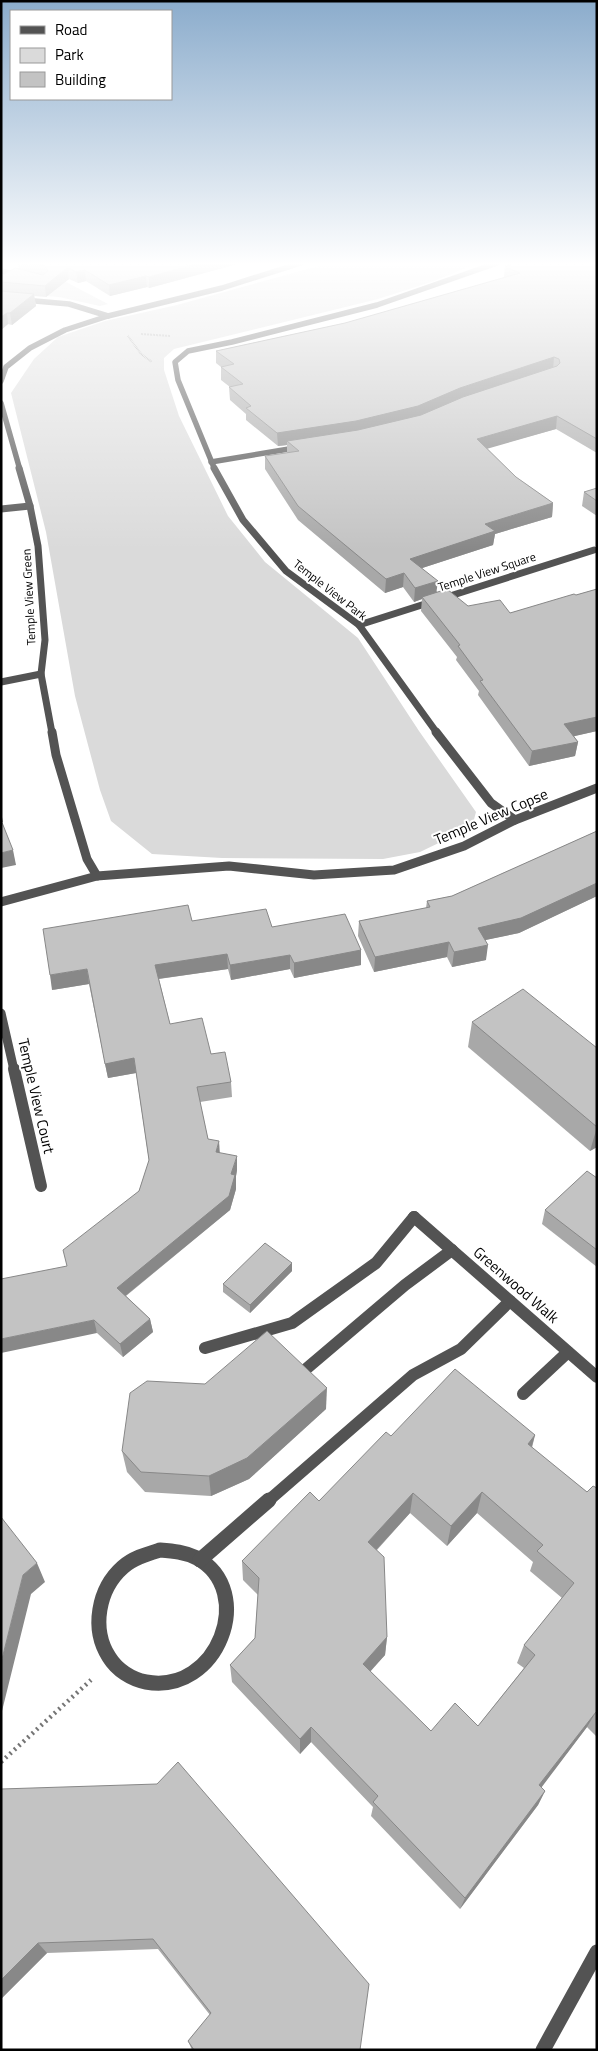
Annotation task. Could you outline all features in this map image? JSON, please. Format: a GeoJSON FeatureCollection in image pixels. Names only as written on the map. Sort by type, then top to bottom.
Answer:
{"type":"FeatureCollection","features":[{"type":"Feature","properties":{"kind":"street"},"geometry":{"type":"LineString","coordinates":[[1,382],[6,367],[16,359]]}},
{"type":"Feature","properties":{"kind":"street","name":"Temple View Park"},"geometry":{"type":"LineString","coordinates":[[179,359],[175,362],[178,380],[210,462],[243,520],[286,571],[359,624],[429,723],[491,803],[516,820]]}},
{"type":"Feature","properties":{"kind":"street","name":"Temple View Green"},"geometry":{"type":"LineString","coordinates":[[1,403],[30,506],[38,546],[44,640],[41,674],[56,755],[87,859],[97,876]]}},
{"type":"Feature","properties":{"kind":"street"},"geometry":{"type":"LineString","coordinates":[[210,462],[308,446]]}},
{"type":"Feature","properties":{"kind":"street"},"geometry":{"type":"LineString","coordinates":[[1,509],[30,506]]}},
{"type":"Feature","properties":{"kind":"street","name":"Temple View Square"},"geometry":{"type":"LineString","coordinates":[[359,624],[594,550]]}},
{"type":"Feature","properties":{"kind":"street"},"geometry":{"type":"LineString","coordinates":[[1,682],[41,674]]}},
{"type":"Feature","properties":{"kind":"street","name":"Temple View Copse"},"geometry":{"type":"LineString","coordinates":[[1,902],[97,876],[229,866],[314,875],[394,870],[464,846],[516,820],[597,788]]}},
{"type":"Feature","properties":{"kind":"street","name":"Temple View Court"},"geometry":{"type":"LineString","coordinates":[[1,1012],[41,1186]]}},
{"type":"Feature","properties":{"kind":"street","name":"Greenwood Walk"},"geometry":{"type":"LineString","coordinates":[[205,1348],[292,1323],[376,1263],[414,1217],[597,1377]]}},
{"type":"Feature","properties":{"kind":"street"},"geometry":{"type":"LineString","coordinates":[[306,1369],[405,1285],[452,1250]]}},
{"type":"Feature","properties":{"kind":"street"},"geometry":{"type":"LineString","coordinates":[[200,1560],[413,1375],[461,1349],[510,1301]]}},
{"type":"Feature","properties":{"kind":"street"},"geometry":{"type":"LineString","coordinates":[[523,1394],[568,1352]]}},
{"type":"Feature","properties":{"kind":"street"},"geometry":{"type":"LineString","coordinates":[[160,1550],[181,1552],[200,1560],[215,1573],[224,1591],[227,1612],[224,1634],[214,1654],[199,1670],[179,1680],[158,1684],[137,1680],[118,1668],[112,1661],[105,1651],[99,1630],[99,1608],[107,1586],[121,1568],[140,1556],[160,1550]]}},
{"type":"Feature","properties":{"kind":"street"},"geometry":{"type":"LineString","coordinates":[[543,2050],[597,1952]]}},
{"type":"Feature","properties":{"kind":"path"},"geometry":{"type":"LineString","coordinates":[[148,359],[178,380]]}},
{"type":"Feature","properties":{"kind":"path"},"geometry":{"type":"LineString","coordinates":[[1,1762],[112,1661]]}},
{"type":"Feature","properties":{"kind":"green space"},"geometry":{"type":"Polygon","coordinates":[[[34,359],[164,359],[164,370],[179,416],[228,516],[265,562],[358,638],[419,731],[476,812],[472,827],[420,852],[383,859],[222,858],[152,854],[111,821],[100,790],[75,696],[46,532],[11,393],[34,359]]]}},
{"type":"Feature","properties":{"kind":"building"},"geometry":{"type":"Polygon","coordinates":[[[227,359],[549,359],[460,388],[418,406],[356,421],[277,433],[246,408],[251,406],[229,387],[243,384],[221,367],[234,364],[227,359]]]}},
{"type":"Feature","properties":{"kind":"building"},"geometry":{"type":"Polygon","coordinates":[[[559,359],[597,359],[597,439],[557,416],[477,439],[516,477],[553,503],[485,524],[495,531],[410,559],[438,581],[415,588],[404,573],[386,579],[298,506],[265,456],[299,451],[287,441],[358,430],[421,415],[463,397],[557,366],[560,363],[559,359]]]}},
{"type":"Feature","properties":{"kind":"building"},"geometry":{"type":"Polygon","coordinates":[[[597,488],[597,501],[584,492],[597,488]]]}},
{"type":"Feature","properties":{"kind":"building"},"geometry":{"type":"Polygon","coordinates":[[[447,589],[468,606],[500,600],[510,613],[597,589],[597,717],[564,724],[578,742],[532,751],[480,681],[483,680],[458,646],[460,645],[422,597],[447,589]]]}},
{"type":"Feature","properties":{"kind":"building"},"geometry":{"type":"Polygon","coordinates":[[[1,820],[13,850],[1,853],[1,820]]]}},
{"type":"Feature","properties":{"kind":"building"},"geometry":{"type":"Polygon","coordinates":[[[597,831],[597,883],[521,918],[478,928],[488,945],[454,952],[449,942],[375,957],[359,921],[430,907],[427,901],[452,896],[597,831]]]}},
{"type":"Feature","properties":{"kind":"building"},"geometry":{"type":"Polygon","coordinates":[[[188,905],[192,921],[266,909],[272,927],[345,914],[361,950],[294,963],[290,955],[230,965],[227,954],[155,965],[170,1024],[202,1018],[211,1054],[225,1052],[231,1082],[197,1087],[208,1139],[219,1141],[216,1152],[237,1156],[231,1174],[235,1175],[229,1196],[117,1288],[150,1319],[120,1344],[94,1320],[1,1339],[1,1279],[67,1266],[63,1250],[139,1191],[149,1160],[134,1058],[105,1064],[87,969],[50,975],[43,929],[188,905]]]}},
{"type":"Feature","properties":{"kind":"building"},"geometry":{"type":"Polygon","coordinates":[[[523,989],[597,1048],[597,1127],[472,1022],[523,989]]]}},
{"type":"Feature","properties":{"kind":"building"},"geometry":{"type":"Polygon","coordinates":[[[587,1171],[597,1178],[597,1250],[545,1210],[587,1171]]]}},
{"type":"Feature","properties":{"kind":"building"},"geometry":{"type":"Polygon","coordinates":[[[265,1243],[292,1263],[250,1305],[223,1284],[265,1243]]]}},
{"type":"Feature","properties":{"kind":"building"},"geometry":{"type":"Polygon","coordinates":[[[267,1331],[327,1388],[247,1458],[209,1476],[141,1472],[122,1451],[130,1393],[147,1381],[205,1384],[267,1331]]]}},
{"type":"Feature","properties":{"kind":"building"},"geometry":{"type":"Polygon","coordinates":[[[455,1369],[535,1435],[528,1444],[587,1492],[593,1486],[597,1488],[597,1713],[539,1785],[545,1791],[465,1898],[373,1802],[378,1796],[311,1727],[300,1739],[230,1665],[255,1638],[259,1578],[242,1561],[310,1492],[319,1501],[386,1432],[391,1436],[455,1369]],[[482,1492],[451,1526],[413,1493],[368,1542],[384,1557],[387,1637],[363,1664],[431,1731],[455,1703],[478,1726],[535,1655],[524,1645],[574,1583],[537,1551],[543,1545],[482,1492]]]}},
{"type":"Feature","properties":{"kind":"building"},"geometry":{"type":"Polygon","coordinates":[[[1,1517],[37,1563],[23,1575],[1,1663],[1,1517]]]}},
{"type":"Feature","properties":{"kind":"building"},"geometry":{"type":"Polygon","coordinates":[[[178,1762],[369,1984],[360,2050],[194,2050],[188,2041],[211,2013],[153,1939],[38,1943],[1,1980],[1,1789],[157,1784],[178,1762]]]}}]}
